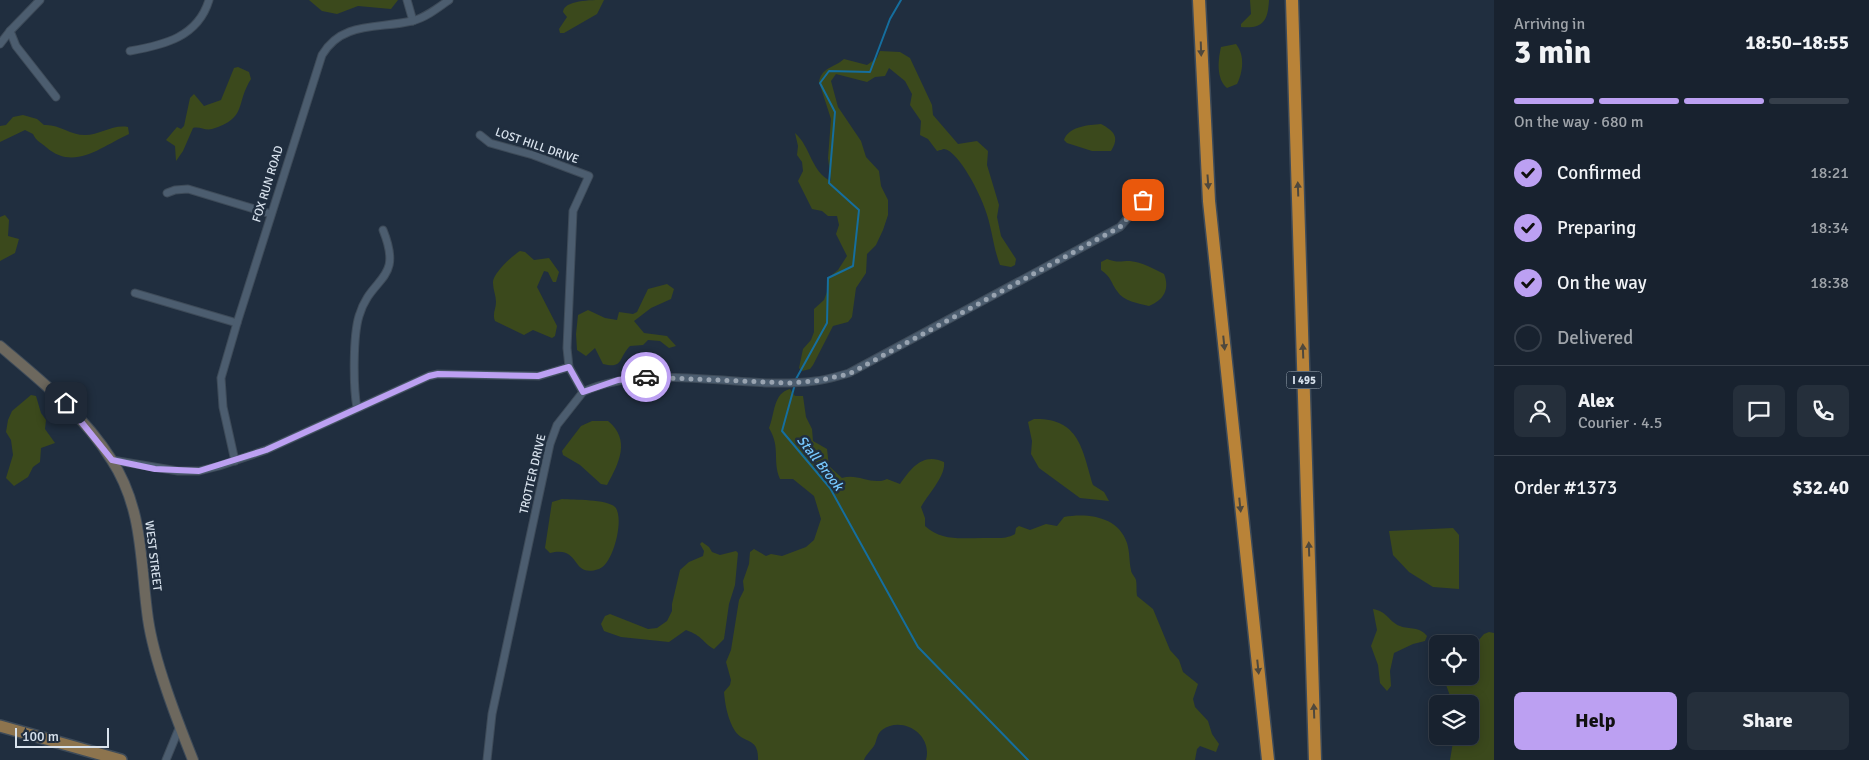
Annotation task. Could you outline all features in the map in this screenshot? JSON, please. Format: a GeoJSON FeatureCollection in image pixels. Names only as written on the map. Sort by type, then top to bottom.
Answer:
{"type":"FeatureCollection","features":[{"type":"Feature","properties":{"kind":"highway"},"geometry":{"type":"LineString","coordinates":[[1199,0],[1204,133],[1211,219],[1268,760]]}},
{"type":"Feature","properties":{"kind":"highway","name":"I 495"},"geometry":{"type":"LineString","coordinates":[[1292,0],[1315,760]]}},
{"type":"Feature","properties":{"kind":"main road"},"geometry":{"type":"LineString","coordinates":[[0,726],[94,756],[121,760]]}},
{"type":"Feature","properties":{"kind":"street"},"geometry":{"type":"LineString","coordinates":[[0,44],[10,30],[40,0]]}},
{"type":"Feature","properties":{"kind":"street"},"geometry":{"type":"LineString","coordinates":[[130,51],[163,45],[179,38],[199,20],[209,0]]}},
{"type":"Feature","properties":{"kind":"street"},"geometry":{"type":"LineString","coordinates":[[406,0],[413,21]]}},
{"type":"Feature","properties":{"kind":"street","name":"FOX RUN ROAD"},"geometry":{"type":"LineString","coordinates":[[235,461],[220,388],[237,323],[314,73],[326,46],[333,39],[350,31],[413,21],[449,0]]}},
{"type":"Feature","properties":{"kind":"street"},"geometry":{"type":"LineString","coordinates":[[10,30],[16,46],[56,98]]}},
{"type":"Feature","properties":{"kind":"street","name":"LOST HILL DRIVE"},"geometry":{"type":"LineString","coordinates":[[480,135],[490,143],[533,155],[588,176],[572,211],[566,348],[569,367]]}},
{"type":"Feature","properties":{"kind":"street"},"geometry":{"type":"LineString","coordinates":[[167,193],[188,189],[271,214]]}},
{"type":"Feature","properties":{"kind":"street"},"geometry":{"type":"LineString","coordinates":[[112,460],[178,471],[199,471],[266,450],[410,383],[438,374],[538,376],[569,367],[583,392],[618,380],[646,377],[789,383],[816,381],[849,374],[1120,227],[1143,200]]}},
{"type":"Feature","properties":{"kind":"street"},"geometry":{"type":"LineString","coordinates":[[357,408],[355,392],[358,318],[364,302],[383,279],[391,263],[392,254],[383,230]]}},
{"type":"Feature","properties":{"kind":"street"},"geometry":{"type":"LineString","coordinates":[[135,293],[237,323]]}},
{"type":"Feature","properties":{"kind":"street","name":"WEST STREET"},"geometry":{"type":"LineString","coordinates":[[0,346],[66,403],[112,460],[128,492],[140,531],[148,621],[180,725],[193,760]]}},
{"type":"Feature","properties":{"kind":"street","name":"TROTTER DRIVE"},"geometry":{"type":"LineString","coordinates":[[487,760],[492,714],[550,444],[557,425],[583,392]]}},
{"type":"Feature","properties":{"kind":"street"},"geometry":{"type":"LineString","coordinates":[[166,760],[180,725]]}},
{"type":"Feature","properties":{"kind":"green space"},"geometry":{"type":"Polygon","coordinates":[[[309,0],[398,0],[391,9],[358,6],[337,14],[322,11],[309,0]]]}},
{"type":"Feature","properties":{"kind":"green space"},"geometry":{"type":"Polygon","coordinates":[[[592,0],[604,0],[597,14],[564,33],[560,33],[559,29],[567,17],[563,12],[568,5],[592,0]]]}},
{"type":"Feature","properties":{"kind":"green space"},"geometry":{"type":"Polygon","coordinates":[[[1250,0],[1269,0],[1266,18],[1255,27],[1241,27],[1241,24],[1251,14],[1250,0]]]}},
{"type":"Feature","properties":{"kind":"green space"},"geometry":{"type":"Polygon","coordinates":[[[1236,44],[1242,58],[1241,74],[1237,84],[1227,88],[1219,74],[1221,47],[1236,44]]]}},
{"type":"Feature","properties":{"kind":"green space"},"geometry":{"type":"Polygon","coordinates":[[[880,51],[900,52],[910,58],[932,105],[933,115],[958,144],[977,141],[988,151],[987,165],[999,205],[997,217],[1001,236],[1016,259],[1015,265],[1011,267],[1000,265],[983,203],[963,165],[950,152],[944,149],[937,151],[928,139],[920,135],[921,121],[910,105],[912,94],[905,81],[889,68],[885,76],[875,77],[867,82],[836,74],[831,81],[838,107],[861,141],[866,157],[879,171],[881,186],[888,200],[888,215],[876,245],[867,254],[866,273],[856,288],[852,317],[848,322],[833,326],[813,365],[810,369],[802,371],[799,368],[803,349],[811,340],[814,332],[814,309],[824,300],[828,289],[828,278],[838,270],[847,256],[836,234],[839,225],[837,216],[828,216],[822,211],[812,209],[798,181],[803,171],[802,162],[797,155],[798,146],[795,133],[805,145],[819,172],[831,181],[828,158],[831,119],[819,82],[823,73],[844,59],[867,65],[877,58],[880,51]]]}},
{"type":"Feature","properties":{"kind":"green space"},"geometry":{"type":"Polygon","coordinates":[[[238,67],[249,72],[251,79],[236,115],[223,125],[212,129],[193,128],[183,151],[176,161],[175,146],[166,140],[177,127],[181,129],[184,126],[190,98],[194,94],[204,106],[221,100],[234,68],[238,67]]]}},
{"type":"Feature","properties":{"kind":"green space"},"geometry":{"type":"Polygon","coordinates":[[[23,115],[37,119],[44,125],[55,126],[80,135],[91,135],[122,126],[128,127],[129,134],[98,150],[77,157],[56,154],[38,141],[33,134],[25,130],[0,142],[0,126],[6,125],[13,117],[23,115]]]}},
{"type":"Feature","properties":{"kind":"green space"},"geometry":{"type":"Polygon","coordinates":[[[1101,124],[1114,135],[1115,142],[1111,151],[1092,151],[1067,143],[1064,140],[1075,129],[1101,124]]]}},
{"type":"Feature","properties":{"kind":"green space"},"geometry":{"type":"Polygon","coordinates":[[[5,215],[9,220],[8,236],[19,239],[15,253],[0,261],[0,217],[5,215]]]}},
{"type":"Feature","properties":{"kind":"green space"},"geometry":{"type":"Polygon","coordinates":[[[520,251],[525,252],[534,260],[549,258],[559,272],[556,282],[553,282],[548,272],[544,271],[537,287],[557,326],[555,336],[552,338],[533,330],[524,335],[495,321],[494,279],[504,265],[520,251]]]}},
{"type":"Feature","properties":{"kind":"green space"},"geometry":{"type":"Polygon","coordinates":[[[1107,259],[1139,263],[1164,274],[1166,289],[1162,297],[1159,301],[1149,306],[1123,298],[1101,270],[1101,262],[1107,259]]]}},
{"type":"Feature","properties":{"kind":"green space"},"geometry":{"type":"Polygon","coordinates":[[[667,284],[674,289],[671,299],[651,308],[634,321],[644,333],[667,336],[676,346],[669,348],[660,341],[648,340],[643,345],[630,346],[618,364],[614,365],[603,364],[595,348],[586,356],[577,350],[578,315],[588,310],[605,318],[617,320],[619,312],[633,314],[637,312],[648,289],[667,284]]]}},
{"type":"Feature","properties":{"kind":"green space"},"geometry":{"type":"Polygon","coordinates":[[[790,389],[795,396],[803,396],[806,417],[812,429],[813,441],[827,449],[829,466],[842,478],[854,477],[876,481],[887,479],[900,484],[913,467],[924,460],[937,459],[944,462],[939,479],[921,507],[925,518],[925,526],[939,535],[955,538],[999,538],[1012,536],[1019,526],[1030,530],[1046,524],[1057,526],[1064,517],[1073,516],[1101,518],[1117,527],[1127,543],[1131,571],[1136,580],[1137,596],[1153,609],[1170,650],[1179,660],[1183,672],[1198,684],[1193,699],[1195,707],[1208,721],[1212,734],[1219,744],[1216,752],[1200,746],[1197,749],[1195,760],[926,760],[927,751],[921,736],[907,726],[899,725],[890,726],[880,732],[875,744],[864,760],[758,760],[758,753],[754,744],[739,735],[733,727],[727,712],[724,692],[730,685],[731,680],[726,662],[731,650],[739,600],[744,590],[743,581],[749,564],[750,552],[754,549],[766,556],[771,554],[782,556],[806,547],[814,540],[821,519],[814,496],[793,479],[780,479],[778,472],[775,442],[769,428],[777,399],[784,391],[790,389]]]}},
{"type":"Feature","properties":{"kind":"green space"},"geometry":{"type":"Polygon","coordinates":[[[31,395],[36,396],[41,413],[46,420],[45,429],[55,443],[41,448],[40,462],[33,467],[28,477],[14,486],[6,478],[13,455],[11,440],[6,432],[8,420],[12,411],[31,395]]]}},
{"type":"Feature","properties":{"kind":"green space"},"geometry":{"type":"Polygon","coordinates":[[[1034,419],[1049,420],[1061,424],[1070,430],[1081,448],[1093,485],[1104,492],[1109,501],[1080,498],[1039,468],[1031,454],[1032,441],[1028,422],[1034,419]]]}},
{"type":"Feature","properties":{"kind":"green space"},"geometry":{"type":"Polygon","coordinates":[[[592,421],[608,421],[615,428],[621,444],[619,460],[607,485],[601,484],[580,465],[563,455],[562,451],[581,426],[592,421]]]}},
{"type":"Feature","properties":{"kind":"green space"},"geometry":{"type":"Polygon","coordinates":[[[562,499],[598,501],[615,507],[619,521],[616,541],[609,559],[599,569],[584,570],[567,554],[560,552],[550,553],[545,548],[552,502],[562,499]]]}},
{"type":"Feature","properties":{"kind":"green space"},"geometry":{"type":"Polygon","coordinates":[[[1453,528],[1459,535],[1459,589],[1433,587],[1409,572],[1393,555],[1389,531],[1453,528]]]}},
{"type":"Feature","properties":{"kind":"green space"},"geometry":{"type":"Polygon","coordinates":[[[702,542],[712,552],[720,555],[736,551],[738,553],[735,585],[729,604],[724,639],[714,649],[686,630],[669,642],[621,637],[604,631],[601,624],[605,616],[610,614],[648,629],[657,628],[667,621],[672,611],[680,570],[689,562],[703,556],[704,551],[700,544],[702,542]]]}},
{"type":"Feature","properties":{"kind":"green space"},"geometry":{"type":"Polygon","coordinates":[[[1373,609],[1382,612],[1396,624],[1418,629],[1427,636],[1425,641],[1413,644],[1394,653],[1390,671],[1391,686],[1387,691],[1380,683],[1378,665],[1371,646],[1377,630],[1373,609]]]}},
{"type":"Feature","properties":{"kind":"green space"},"geometry":{"type":"Polygon","coordinates":[[[1494,633],[1494,760],[1450,760],[1452,745],[1479,745],[1479,695],[1450,695],[1446,685],[1479,685],[1479,640],[1484,634],[1494,633]]]}},
{"type":"Feature","properties":{"kind":"waterway","name":"Stall Brook"},"geometry":{"type":"LineString","coordinates":[[796,379],[827,323],[828,278],[853,266],[859,210],[829,183],[835,112],[820,83],[829,71],[870,72],[890,19],[901,0]]}},
{"type":"Feature","properties":{"kind":"waterway","name":"Stall Brook"},"geometry":{"type":"LineString","coordinates":[[795,384],[782,431],[830,488],[918,647],[1028,760]]}},
{"type":"Feature","properties":{"kind":"way so far"},"geometry":{"type":"LineString","coordinates":[[646,377],[789,383],[816,381],[849,374],[1120,227],[1143,200]]}},
{"type":"Feature","properties":{"kind":"route"},"geometry":{"type":"LineString","coordinates":[[66,403],[112,460],[155,469],[199,471],[266,450],[410,383],[438,374],[538,376],[569,367],[583,392],[598,385],[618,380],[646,377]]}}]}
